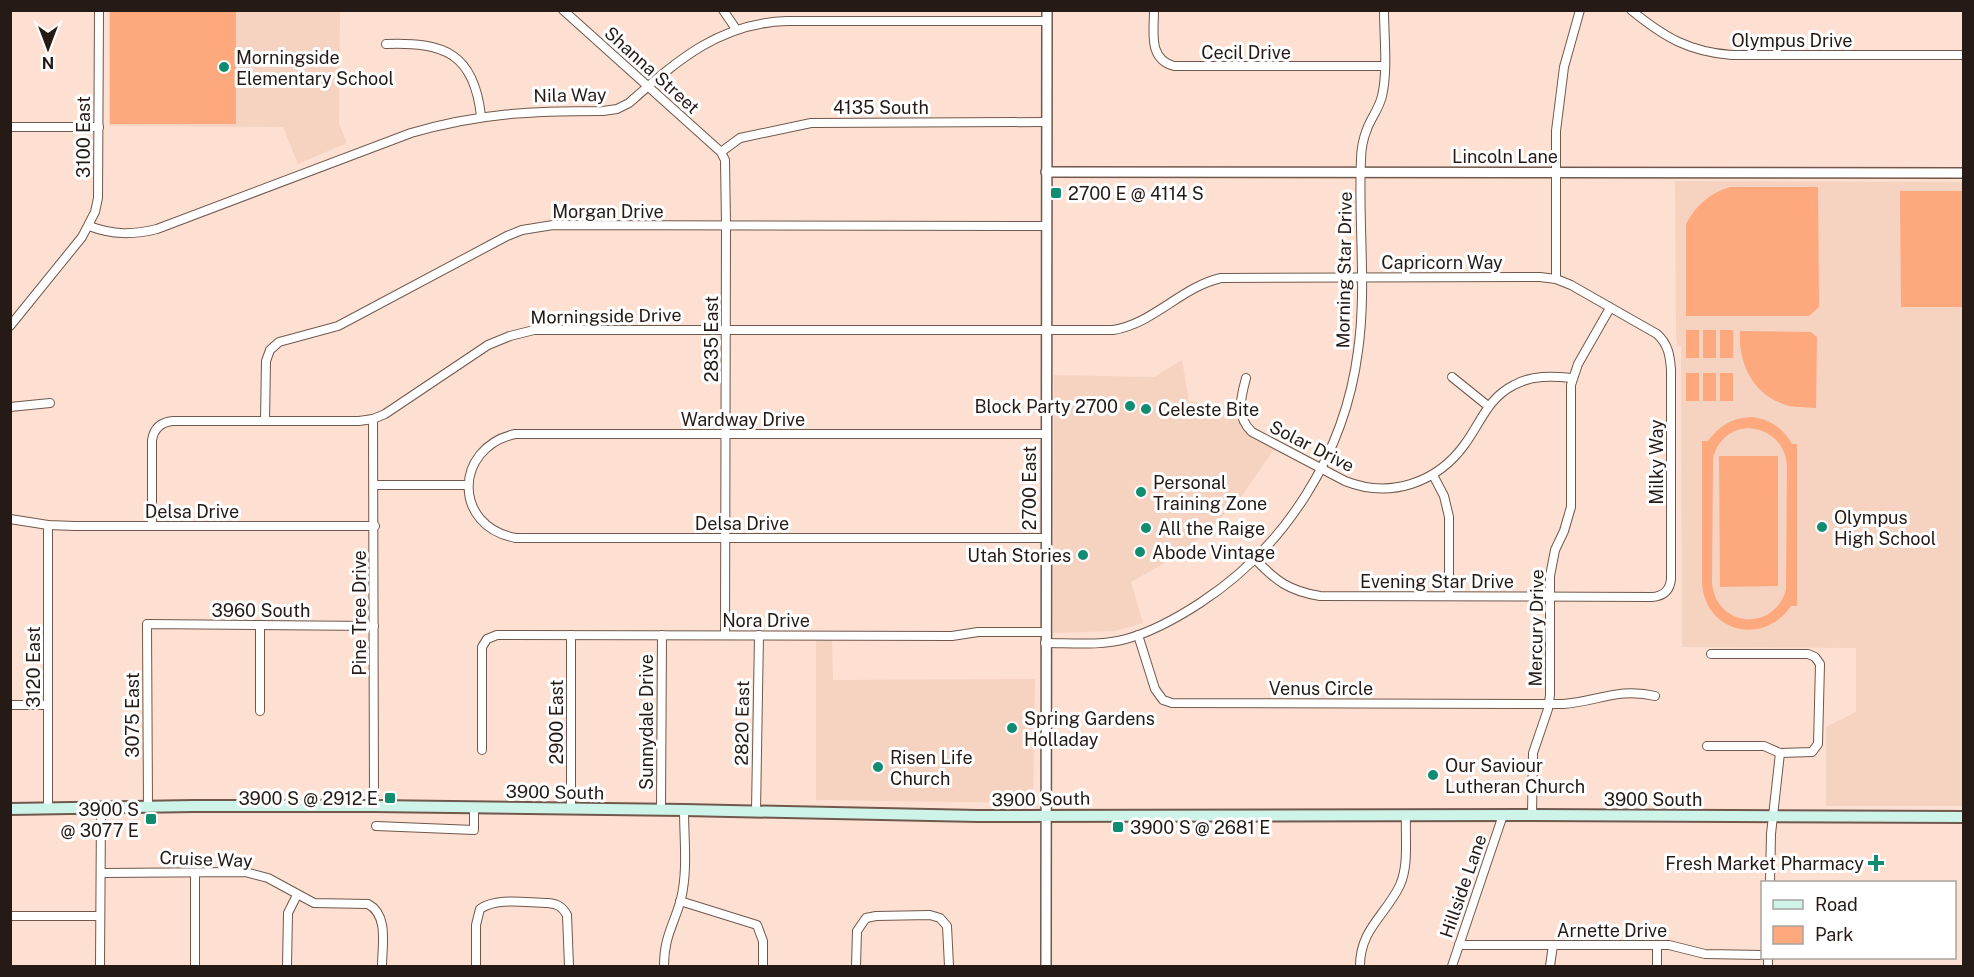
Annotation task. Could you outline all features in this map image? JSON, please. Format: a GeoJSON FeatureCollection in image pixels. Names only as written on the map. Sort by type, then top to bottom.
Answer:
{"type":"FeatureCollection","features":[{"type":"Feature","properties":{"kind":"main road","name":"3900 South"},"geometry":{"type":"LineString","coordinates":[[10,809],[374,806],[988,816],[1964,817]]}},
{"type":"Feature","properties":{"kind":"street","name":"3100 East"},"geometry":{"type":"LineString","coordinates":[[89,226],[98,198],[99,10]]}},
{"type":"Feature","properties":{"kind":"street","name":"Shanna Street"},"geometry":{"type":"LineString","coordinates":[[562,10],[721,152]]}},
{"type":"Feature","properties":{"kind":"street"},"geometry":{"type":"LineString","coordinates":[[723,10],[736,29]]}},
{"type":"Feature","properties":{"kind":"street","name":"Cecil Drive"},"geometry":{"type":"LineString","coordinates":[[1154,10],[1155,52],[1163,62],[1174,66],[1384,66]]}},
{"type":"Feature","properties":{"kind":"street","name":"Morning Star Drive"},"geometry":{"type":"LineString","coordinates":[[1045,643],[1102,643],[1138,635],[1191,609],[1218,591],[1255,559],[1291,518],[1322,469],[1336,437],[1353,382],[1360,332],[1361,172],[1364,138],[1382,97],[1384,10]]}},
{"type":"Feature","properties":{"kind":"street"},"geometry":{"type":"LineString","coordinates":[[1556,279],[1556,131],[1562,76],[1580,10]]}},
{"type":"Feature","properties":{"kind":"street","name":"Olympus Drive"},"geometry":{"type":"LineString","coordinates":[[1631,10],[1677,42],[1708,53],[1964,55]]}},
{"type":"Feature","properties":{"kind":"street","name":"Nila Way"},"geometry":{"type":"LineString","coordinates":[[89,226],[114,234],[132,234],[157,229],[411,133],[481,116],[522,112],[613,110],[626,105],[699,47],[736,29],[779,21],[1047,16]]}},
{"type":"Feature","properties":{"kind":"street","name":"2700 East"},"geometry":{"type":"LineString","coordinates":[[1046,966],[1047,16]]}},
{"type":"Feature","properties":{"kind":"street"},"geometry":{"type":"LineString","coordinates":[[386,44],[423,44],[439,49],[454,58],[467,70],[475,84],[481,116]]}},
{"type":"Feature","properties":{"kind":"street","name":"4135 South"},"geometry":{"type":"LineString","coordinates":[[721,152],[740,138],[811,123],[1046,122]]}},
{"type":"Feature","properties":{"kind":"street"},"geometry":{"type":"LineString","coordinates":[[10,127],[99,128]]}},
{"type":"Feature","properties":{"kind":"street","name":"2835 East"},"geometry":{"type":"LineString","coordinates":[[721,152],[726,164],[725,635]]}},
{"type":"Feature","properties":{"kind":"street","name":"Lincoln Lane"},"geometry":{"type":"LineString","coordinates":[[1046,172],[1964,173]]}},
{"type":"Feature","properties":{"kind":"street","name":"Morgan Drive"},"geometry":{"type":"LineString","coordinates":[[265,421],[266,361],[270,350],[276,344],[283,340],[338,326],[522,230],[553,225],[1047,226]]}},
{"type":"Feature","properties":{"kind":"street"},"geometry":{"type":"LineString","coordinates":[[10,326],[89,226]]}},
{"type":"Feature","properties":{"kind":"street","name":"Capricorn Way"},"geometry":{"type":"LineString","coordinates":[[1046,330],[1113,330],[1126,327],[1198,286],[1221,278],[1540,277],[1556,279],[1571,285],[1657,334]]}},
{"type":"Feature","properties":{"kind":"street","name":"Mercury Drive"},"geometry":{"type":"LineString","coordinates":[[1532,815],[1533,753],[1549,704],[1552,560],[1564,531],[1570,507],[1572,378],[1610,308]]}},
{"type":"Feature","properties":{"kind":"street","name":"Morningside Drive"},"geometry":{"type":"LineString","coordinates":[[152,526],[152,440],[156,428],[162,423],[373,419],[385,414],[488,345],[518,333],[542,330],[1046,330]]}},
{"type":"Feature","properties":{"kind":"street","name":"Milky Way"},"geometry":{"type":"LineString","coordinates":[[1657,334],[1668,349],[1671,370],[1671,579],[1666,592]]}},
{"type":"Feature","properties":{"kind":"street","name":"Solar Drive"},"geometry":{"type":"LineString","coordinates":[[1246,378],[1240,409],[1242,419],[1254,434],[1353,484],[1380,489],[1406,486],[1433,475],[1460,451],[1488,406],[1512,386],[1542,376],[1572,378]]}},
{"type":"Feature","properties":{"kind":"street"},"geometry":{"type":"LineString","coordinates":[[1452,377],[1488,406]]}},
{"type":"Feature","properties":{"kind":"street"},"geometry":{"type":"LineString","coordinates":[[10,407],[50,403]]}},
{"type":"Feature","properties":{"kind":"street","name":"Pine Tree Drive"},"geometry":{"type":"LineString","coordinates":[[373,419],[375,485],[374,806]]}},
{"type":"Feature","properties":{"kind":"street","name":"Wardway Drive"},"geometry":{"type":"LineString","coordinates":[[468,485],[473,465],[481,453],[500,439],[515,434],[1046,434]]}},
{"type":"Feature","properties":{"kind":"street"},"geometry":{"type":"LineString","coordinates":[[1433,475],[1444,496],[1449,517],[1449,596]]}},
{"type":"Feature","properties":{"kind":"street"},"geometry":{"type":"LineString","coordinates":[[375,485],[468,485]]}},
{"type":"Feature","properties":{"kind":"street","name":"Delsa Drive"},"geometry":{"type":"LineString","coordinates":[[468,485],[472,505],[479,517],[489,527],[509,537],[1046,538]]}},
{"type":"Feature","properties":{"kind":"street","name":"Delsa Drive"},"geometry":{"type":"LineString","coordinates":[[10,519],[48,525],[375,526]]}},
{"type":"Feature","properties":{"kind":"street","name":"3120 East"},"geometry":{"type":"LineString","coordinates":[[48,525],[48,809]]}},
{"type":"Feature","properties":{"kind":"street","name":"Evening Star Drive"},"geometry":{"type":"LineString","coordinates":[[1255,559],[1280,582],[1294,590],[1329,596],[1652,597],[1666,592]]}},
{"type":"Feature","properties":{"kind":"street","name":"3960 South"},"geometry":{"type":"LineString","coordinates":[[147,624],[374,626]]}},
{"type":"Feature","properties":{"kind":"street","name":"3075 East"},"geometry":{"type":"LineString","coordinates":[[147,624],[147,807]]}},
{"type":"Feature","properties":{"kind":"street"},"geometry":{"type":"LineString","coordinates":[[260,625],[260,711]]}},
{"type":"Feature","properties":{"kind":"street","name":"Nora Drive"},"geometry":{"type":"LineString","coordinates":[[482,750],[482,651],[487,639],[500,635],[952,636],[978,632],[1045,632]]}},
{"type":"Feature","properties":{"kind":"street","name":"2900 East"},"geometry":{"type":"LineString","coordinates":[[571,635],[571,809]]}},
{"type":"Feature","properties":{"kind":"street","name":"Sunnydale Drive"},"geometry":{"type":"LineString","coordinates":[[661,809],[662,635]]}},
{"type":"Feature","properties":{"kind":"street","name":"2820 East"},"geometry":{"type":"LineString","coordinates":[[756,811],[759,635]]}},
{"type":"Feature","properties":{"kind":"street","name":"Venus Circle"},"geometry":{"type":"LineString","coordinates":[[1138,635],[1155,689],[1163,700],[1172,703],[1549,704],[1571,703],[1598,696],[1634,693],[1655,696]]}},
{"type":"Feature","properties":{"kind":"street"},"geometry":{"type":"LineString","coordinates":[[1707,746],[1764,746],[1780,753],[1812,752],[1818,744],[1820,671],[1818,660],[1808,654],[1711,654]]}},
{"type":"Feature","properties":{"kind":"street"},"geometry":{"type":"LineString","coordinates":[[10,705],[48,705]]}},
{"type":"Feature","properties":{"kind":"street"},"geometry":{"type":"LineString","coordinates":[[1770,881],[1780,753]]}},
{"type":"Feature","properties":{"kind":"street"},"geometry":{"type":"LineString","coordinates":[[376,826],[474,830],[474,807]]}},
{"type":"Feature","properties":{"kind":"street"},"geometry":{"type":"LineString","coordinates":[[100,966],[101,808]]}},
{"type":"Feature","properties":{"kind":"street"},"geometry":{"type":"LineString","coordinates":[[664,966],[665,943],[680,901],[684,865],[684,810]]}},
{"type":"Feature","properties":{"kind":"street","name":"Hillside Lane"},"geometry":{"type":"LineString","coordinates":[[1452,966],[1503,815]]}},
{"type":"Feature","properties":{"kind":"street"},"geometry":{"type":"LineString","coordinates":[[1360,966],[1360,956],[1366,935],[1401,882],[1405,862],[1406,816]]}},
{"type":"Feature","properties":{"kind":"street","name":"Cruise Way"},"geometry":{"type":"LineString","coordinates":[[100,873],[245,872],[267,878],[314,903],[369,904],[375,907],[381,917],[382,966]]}},
{"type":"Feature","properties":{"kind":"street"},"geometry":{"type":"LineString","coordinates":[[195,873],[195,966]]}},
{"type":"Feature","properties":{"kind":"street"},"geometry":{"type":"LineString","coordinates":[[287,966],[288,913],[297,895]]}},
{"type":"Feature","properties":{"kind":"street"},"geometry":{"type":"LineString","coordinates":[[680,901],[757,926],[763,940],[763,966]]}},
{"type":"Feature","properties":{"kind":"street"},"geometry":{"type":"LineString","coordinates":[[476,966],[476,925],[480,909],[495,903],[556,903],[563,908],[568,923],[569,966]]}},
{"type":"Feature","properties":{"kind":"street"},"geometry":{"type":"LineString","coordinates":[[856,966],[857,931],[863,920],[872,916],[930,915],[943,921],[949,930],[949,966]]}},
{"type":"Feature","properties":{"kind":"street"},"geometry":{"type":"LineString","coordinates":[[10,916],[100,916]]}},
{"type":"Feature","properties":{"kind":"street","name":"Arnette Drive"},"geometry":{"type":"LineString","coordinates":[[1459,945],[1657,945],[1677,946],[1705,954],[1761,955]]}},
{"type":"Feature","properties":{"kind":"street"},"geometry":{"type":"LineString","coordinates":[[1550,966],[1553,945]]}},
{"type":"Feature","properties":{"kind":"street"},"geometry":{"type":"LineString","coordinates":[[1657,945],[1657,966]]}},
{"type":"Feature","properties":{"kind":"shaded area","name":"Morningside Elementary School"},"geometry":{"type":"Polygon","coordinates":[[[109,11],[340,11],[339,124],[347,143],[298,164],[283,127],[109,126],[109,11]]]}},
{"type":"Feature","properties":{"kind":"shaded area","name":"Olympus High School"},"geometry":{"type":"Polygon","coordinates":[[[1675,181],[1963,182],[1963,806],[1826,806],[1826,727],[1856,712],[1856,648],[1682,647],[1681,346],[1677,346],[1676,333],[1675,181]]]}},
{"type":"Feature","properties":{"kind":"shaded area"},"geometry":{"type":"Polygon","coordinates":[[[1182,360],[1189,401],[1235,410],[1243,431],[1253,439],[1274,449],[1241,497],[1202,537],[1163,564],[1131,582],[1143,623],[1115,631],[1053,633],[1054,375],[1154,377],[1182,360]]]}},
{"type":"Feature","properties":{"kind":"shaded area"},"geometry":{"type":"Polygon","coordinates":[[[816,639],[832,639],[833,680],[1035,679],[1033,803],[816,800],[816,639]]]}},
{"type":"Feature","properties":{"kind":"green space"},"geometry":{"type":"Polygon","coordinates":[[[110,11],[236,11],[236,124],[110,124],[110,11]]]}},
{"type":"Feature","properties":{"kind":"green space"},"geometry":{"type":"Polygon","coordinates":[[[1730,187],[1818,187],[1819,307],[1809,316],[1686,316],[1686,224],[1704,201],[1730,187]]]}},
{"type":"Feature","properties":{"kind":"green space"},"geometry":{"type":"Polygon","coordinates":[[[1900,191],[1963,191],[1963,307],[1901,307],[1900,191]]]}},
{"type":"Feature","properties":{"kind":"green space"},"geometry":{"type":"Polygon","coordinates":[[[1686,330],[1699,330],[1699,358],[1686,358],[1686,330]]]}},
{"type":"Feature","properties":{"kind":"green space"},"geometry":{"type":"Polygon","coordinates":[[[1703,330],[1716,330],[1716,358],[1703,358],[1703,330]]]}},
{"type":"Feature","properties":{"kind":"green space"},"geometry":{"type":"Polygon","coordinates":[[[1720,330],[1733,330],[1733,358],[1720,358],[1720,330]]]}},
{"type":"Feature","properties":{"kind":"green space"},"geometry":{"type":"Polygon","coordinates":[[[1740,331],[1811,332],[1817,337],[1816,408],[1787,405],[1772,399],[1755,384],[1745,365],[1740,331]]]}},
{"type":"Feature","properties":{"kind":"green space"},"geometry":{"type":"Polygon","coordinates":[[[1686,373],[1699,373],[1699,401],[1686,401],[1686,373]]]}},
{"type":"Feature","properties":{"kind":"green space"},"geometry":{"type":"Polygon","coordinates":[[[1703,373],[1716,373],[1716,401],[1703,401],[1703,373]]]}},
{"type":"Feature","properties":{"kind":"green space"},"geometry":{"type":"Polygon","coordinates":[[[1720,373],[1733,373],[1733,401],[1720,401],[1720,373]]]}},
{"type":"Feature","properties":{"kind":"green space"},"geometry":{"type":"Polygon","coordinates":[[[1751,417],[1770,422],[1784,433],[1792,444],[1797,444],[1797,606],[1791,606],[1779,619],[1766,627],[1751,630],[1724,623],[1713,613],[1706,600],[1702,583],[1702,441],[1708,441],[1726,424],[1751,417]],[[1742,429],[1731,433],[1718,446],[1713,458],[1712,583],[1716,598],[1723,609],[1734,616],[1746,619],[1758,618],[1770,613],[1779,604],[1786,590],[1786,457],[1776,439],[1757,429],[1742,429]]]}},
{"type":"Feature","properties":{"kind":"green space"},"geometry":{"type":"Polygon","coordinates":[[[1719,456],[1778,456],[1778,586],[1720,587],[1719,456]]]}},
{"type":"Feature","properties":{"kind":"place","name":"Morningside Elementary School"},"geometry":{"type":"Point","coordinates":[224,67]}},
{"type":"Feature","properties":{"kind":"place","name":"2700 E @ 4114 S"},"geometry":{"type":"Point","coordinates":[1056,193]}},
{"type":"Feature","properties":{"kind":"place","name":"Block Party 2700"},"geometry":{"type":"Point","coordinates":[1130,406]}},
{"type":"Feature","properties":{"kind":"place","name":"Celeste Bite"},"geometry":{"type":"Point","coordinates":[1146,409]}},
{"type":"Feature","properties":{"kind":"place","name":"Personal Training Zone"},"geometry":{"type":"Point","coordinates":[1141,492]}},
{"type":"Feature","properties":{"kind":"place","name":"Olympus High School"},"geometry":{"type":"Point","coordinates":[1822,527]}},
{"type":"Feature","properties":{"kind":"place","name":"All the Raige"},"geometry":{"type":"Point","coordinates":[1146,528]}},
{"type":"Feature","properties":{"kind":"place","name":"Abode Vintage"},"geometry":{"type":"Point","coordinates":[1140,552]}},
{"type":"Feature","properties":{"kind":"place","name":"Utah Stories"},"geometry":{"type":"Point","coordinates":[1083,555]}},
{"type":"Feature","properties":{"kind":"place","name":"Spring Gardens Holladay"},"geometry":{"type":"Point","coordinates":[1012,728]}},
{"type":"Feature","properties":{"kind":"place","name":"Risen Life Church"},"geometry":{"type":"Point","coordinates":[878,767]}},
{"type":"Feature","properties":{"kind":"place","name":"Our Saviour Lutheran Church"},"geometry":{"type":"Point","coordinates":[1433,775]}},
{"type":"Feature","properties":{"kind":"place","name":"3900 S @ 2912 E"},"geometry":{"type":"Point","coordinates":[390,798]}},
{"type":"Feature","properties":{"kind":"place","name":"3900 S @ 3077 E"},"geometry":{"type":"Point","coordinates":[151,819]}},
{"type":"Feature","properties":{"kind":"place","name":"3900 S @ 2681 E"},"geometry":{"type":"Point","coordinates":[1118,827]}},
{"type":"Feature","properties":{"kind":"place","name":"Fresh Market Pharmacy"},"geometry":{"type":"Point","coordinates":[1876,863]}}]}
